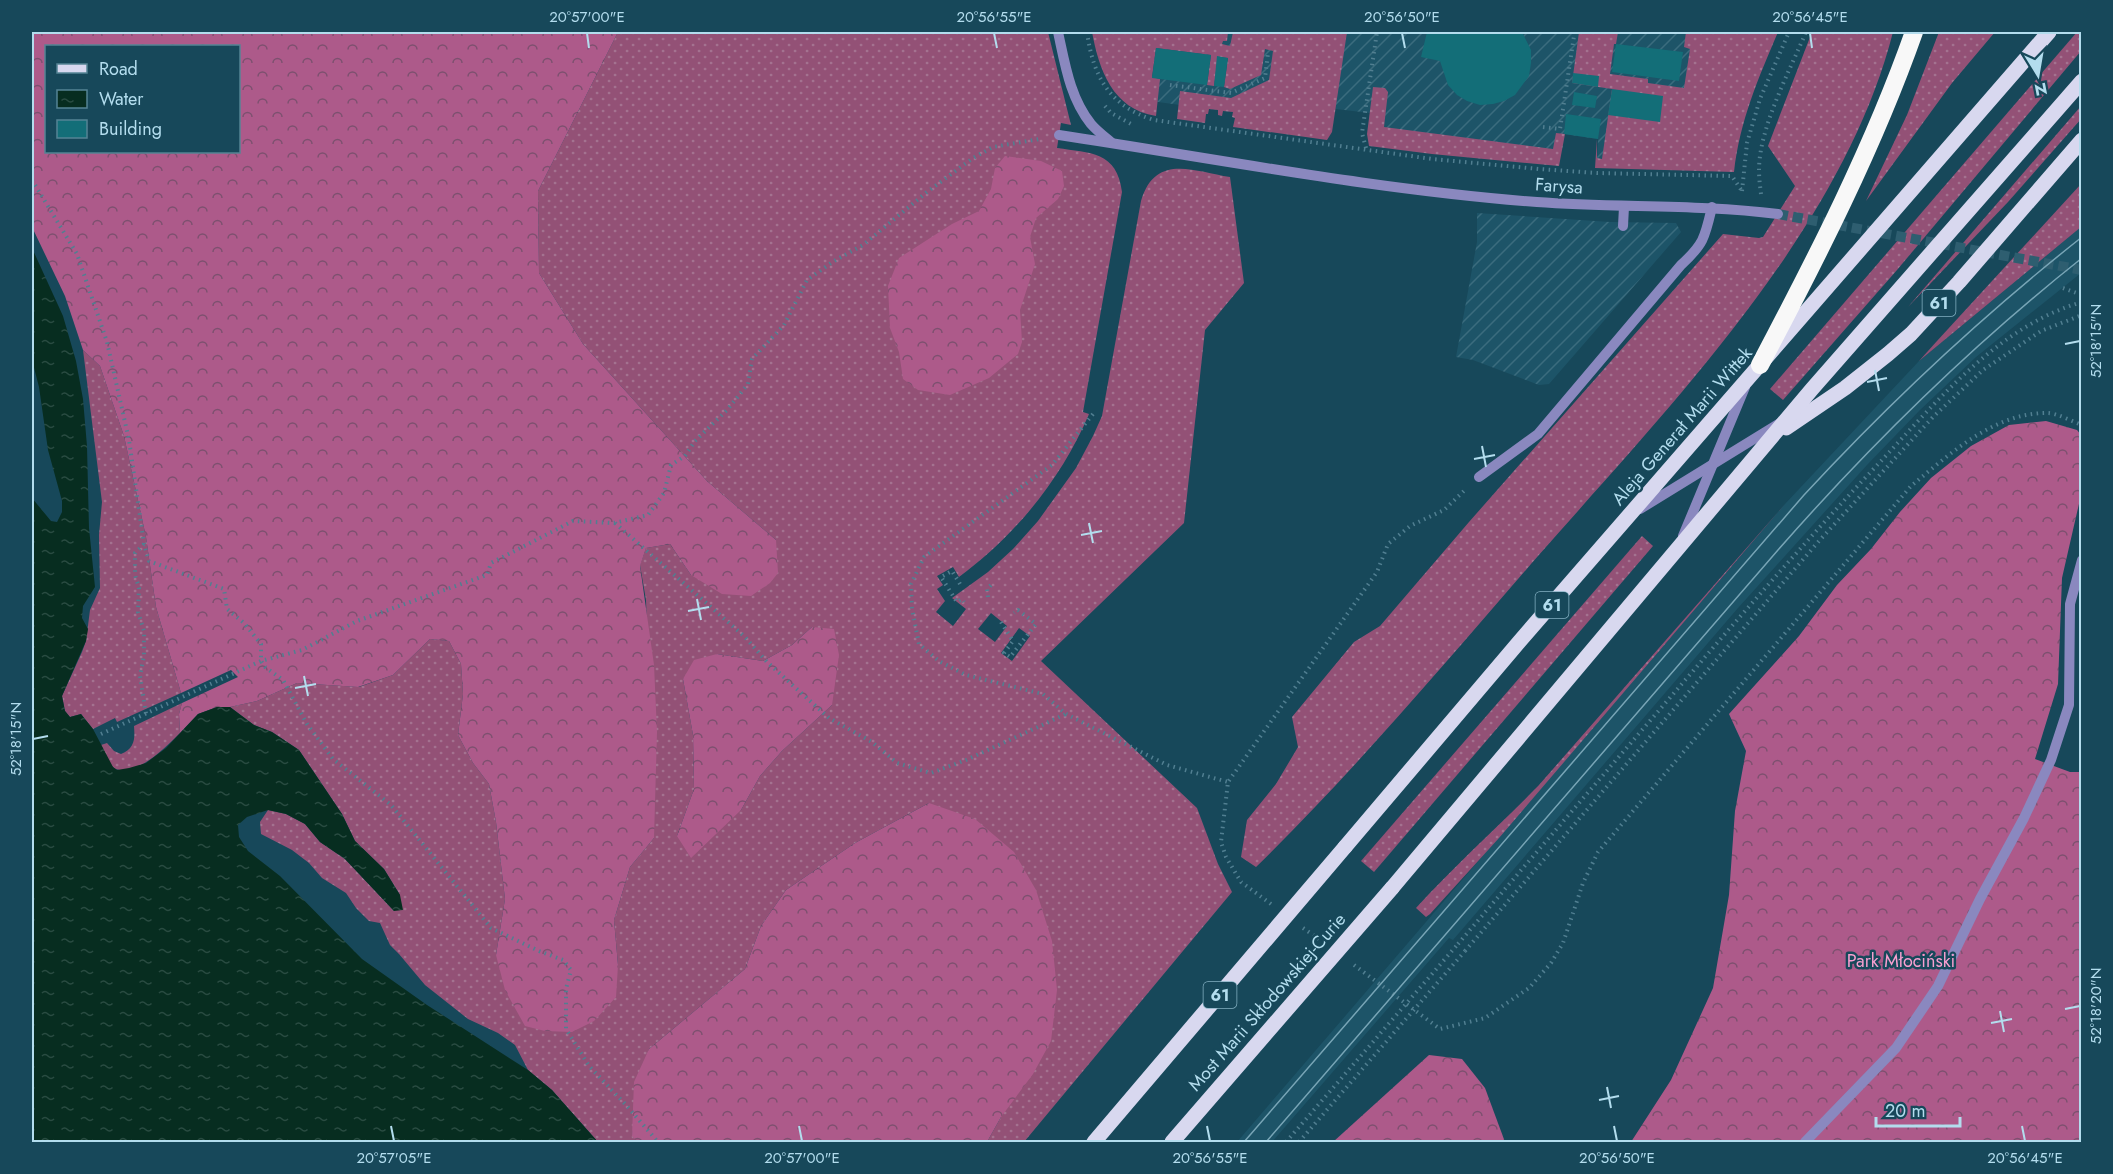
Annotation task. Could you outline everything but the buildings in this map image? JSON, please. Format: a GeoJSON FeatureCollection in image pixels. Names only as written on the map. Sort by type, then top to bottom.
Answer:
{"type":"FeatureCollection","features":[{"type":"Feature","properties":{"kind":"highway"},"geometry":{"type":"LineString","coordinates":[[1756,371],[1817,257],[1862,164],[1914,32]]}},
{"type":"Feature","properties":{"kind":"main road","name":"Aleja Generał Marii Wittek"},"geometry":{"type":"LineString","coordinates":[[1094,1143],[1519,642],[2049,32]]}},
{"type":"Feature","properties":{"kind":"main road"},"geometry":{"type":"LineString","coordinates":[[1771,438],[2082,81]]}},
{"type":"Feature","properties":{"kind":"main road","name":"61"},"geometry":{"type":"LineString","coordinates":[[1677,551],[1771,438],[1845,388],[1911,334],[2082,140]]}},
{"type":"Feature","properties":{"kind":"main road","name":"Most Marii Skłodowskiej-Curie"},"geometry":{"type":"LineString","coordinates":[[1172,1143],[1392,888],[1677,551]]}},
{"type":"Feature","properties":{"kind":"lane"},"geometry":{"type":"LineString","coordinates":[[1058,32],[1080,109],[1092,126],[1112,143]]}},
{"type":"Feature","properties":{"kind":"lane","name":"Farysa"},"geometry":{"type":"LineString","coordinates":[[1059,135],[1429,191],[1537,202],[1624,207],[1712,207],[1778,214]]}},
{"type":"Feature","properties":{"kind":"lane"},"geometry":{"type":"LineString","coordinates":[[1623,226],[1624,207]]}},
{"type":"Feature","properties":{"kind":"lane"},"geometry":{"type":"LineString","coordinates":[[1479,477],[1538,434],[1681,265],[1698,250],[1706,234],[1712,207]]}},
{"type":"Feature","properties":{"kind":"lane"},"geometry":{"type":"LineString","coordinates":[[1677,551],[1713,464],[1756,371]]}},
{"type":"Feature","properties":{"kind":"lane"},"geometry":{"type":"LineString","coordinates":[[1629,516],[1788,417]]}},
{"type":"Feature","properties":{"kind":"lane"},"geometry":{"type":"LineString","coordinates":[[1805,1143],[1896,1048],[1938,987],[1980,899],[2024,818],[2051,760],[2069,705],[2070,604],[2082,560]]}},
{"type":"Feature","properties":{"kind":"path"},"geometry":{"type":"LineString","coordinates":[[1087,32],[1100,80],[1108,92],[1120,105],[1135,114],[1154,120],[1432,159],[1539,170],[1732,177],[1742,192]]}},
{"type":"Feature","properties":{"kind":"path"},"geometry":{"type":"LineString","coordinates":[[1366,149],[1362,134],[1377,32]]}},
{"type":"Feature","properties":{"kind":"path"},"geometry":{"type":"LineString","coordinates":[[1543,127],[1560,129],[1574,36],[1572,32]]}},
{"type":"Feature","properties":{"kind":"path"},"geometry":{"type":"LineString","coordinates":[[1740,209],[1750,132],[1760,99],[1789,32]]}},
{"type":"Feature","properties":{"kind":"path"},"geometry":{"type":"LineString","coordinates":[[1761,194],[1759,170],[1761,146],[1775,105],[1806,32]]}},
{"type":"Feature","properties":{"kind":"path"},"geometry":{"type":"LineString","coordinates":[[1170,85],[1231,93],[1265,78],[1268,53]]}},
{"type":"Feature","properties":{"kind":"path"},"geometry":{"type":"LineString","coordinates":[[1100,100],[1111,113],[1135,126]]}},
{"type":"Feature","properties":{"kind":"path"},"geometry":{"type":"LineString","coordinates":[[101,734],[261,661],[302,650],[357,621],[487,575],[492,563],[573,522],[614,523],[648,514],[664,493],[671,465],[685,456],[695,441],[727,410],[748,384],[752,359],[784,325],[807,280],[834,261],[863,245],[927,192],[973,158],[993,147],[1059,135]]}},
{"type":"Feature","properties":{"kind":"path"},"geometry":{"type":"LineString","coordinates":[[32,180],[77,254],[107,342],[129,440],[144,544],[149,561],[224,589],[227,609],[244,623],[261,644],[261,661],[265,667],[283,680],[308,723],[333,759],[391,805],[491,928],[563,960],[572,970],[566,989],[566,1029],[589,1066],[658,1143]]}},
{"type":"Feature","properties":{"kind":"path"},"geometry":{"type":"LineString","coordinates":[[1733,188],[1742,192]]}},
{"type":"Feature","properties":{"kind":"path"},"geometry":{"type":"LineString","coordinates":[[2063,288],[2082,295]]}},
{"type":"Feature","properties":{"kind":"path"},"geometry":{"type":"LineString","coordinates":[[1286,1143],[1812,534],[1926,413],[1977,364],[2018,331],[2058,308],[2082,302]]}},
{"type":"Feature","properties":{"kind":"path"},"geometry":{"type":"LineString","coordinates":[[1299,1143],[1819,541],[1934,417],[1983,370],[2041,331],[2082,315]]}},
{"type":"Feature","properties":{"kind":"path"},"geometry":{"type":"LineString","coordinates":[[1440,1029],[1485,1018],[1529,988],[1551,963],[1563,943],[1583,883],[1598,852],[1911,486],[1974,437],[2009,418],[2049,412],[2082,425]]}},
{"type":"Feature","properties":{"kind":"path"},"geometry":{"type":"LineString","coordinates":[[1093,414],[1052,465],[924,557],[911,584],[912,609],[919,644],[939,661],[966,675],[1043,694],[1066,714],[1167,765],[1228,782],[1377,572],[1388,544],[1410,526],[1444,510],[1479,477]]}},
{"type":"Feature","properties":{"kind":"path"},"geometry":{"type":"LineString","coordinates":[[614,523],[744,636],[767,662],[829,718],[872,742],[897,763],[931,773],[966,760],[1066,714]]}},
{"type":"Feature","properties":{"kind":"path"},"geometry":{"type":"LineString","coordinates":[[144,544],[135,553],[135,575],[139,588],[138,612],[144,631],[144,655],[140,676],[146,714]]}},
{"type":"Feature","properties":{"kind":"path"},"geometry":{"type":"LineString","coordinates":[[960,584],[951,571],[941,577],[957,602],[962,599],[964,602]]}},
{"type":"Feature","properties":{"kind":"path"},"geometry":{"type":"LineString","coordinates":[[988,597],[987,589],[990,583]]}},
{"type":"Feature","properties":{"kind":"path"},"geometry":{"type":"LineString","coordinates":[[1001,622],[1013,641],[1004,653],[1010,657],[1036,624],[1018,610],[1014,613]]}},
{"type":"Feature","properties":{"kind":"shaded area"},"geometry":{"type":"Polygon","coordinates":[[[618,32],[1048,32],[1071,125],[1061,123],[1057,148],[1091,153],[1108,161],[1119,179],[1122,192],[1083,412],[1089,414],[1078,438],[1051,483],[1018,524],[980,561],[959,577],[953,567],[937,576],[943,585],[937,589],[945,601],[936,612],[953,626],[966,609],[952,598],[988,572],[1038,521],[1076,468],[1102,416],[1141,201],[1147,186],[1156,176],[1177,169],[1230,177],[1244,283],[1205,330],[1184,523],[1041,661],[1197,808],[1218,864],[1232,892],[1024,1142],[987,1142],[1001,1117],[929,803],[855,843],[786,890],[761,926],[745,969],[649,1049],[632,1135],[637,1142],[598,1142],[552,1090],[528,1070],[515,1045],[498,1033],[468,1019],[425,985],[390,945],[380,923],[369,921],[346,893],[322,878],[309,863],[292,850],[261,834],[260,822],[268,810],[286,814],[305,824],[320,842],[345,859],[394,911],[400,895],[384,869],[355,841],[342,814],[299,750],[272,732],[254,725],[230,707],[257,701],[297,683],[359,687],[393,675],[430,639],[449,641],[461,664],[463,694],[458,735],[473,763],[489,784],[496,822],[505,899],[496,955],[618,965],[614,920],[630,867],[654,838],[646,600],[640,565],[646,548],[670,544],[691,575],[776,540],[707,481],[583,344],[539,273],[538,191],[618,32]],[[991,613],[978,629],[995,642],[1007,626],[991,613]],[[812,627],[792,645],[763,661],[717,654],[683,679],[693,735],[694,789],[677,836],[741,810],[760,776],[782,751],[832,705],[812,627]],[[1019,628],[1001,653],[1012,661],[1030,636],[1019,628]]]}},
{"type":"Feature","properties":{"kind":"shaded area"},"geometry":{"type":"Polygon","coordinates":[[[1092,32],[1228,32],[1227,41],[1223,41],[1222,44],[1230,46],[1233,32],[1347,32],[1332,132],[1327,140],[1233,127],[1235,118],[1232,117],[1233,112],[1223,111],[1222,116],[1218,115],[1218,110],[1209,109],[1205,123],[1177,119],[1180,91],[1231,98],[1269,80],[1273,51],[1265,49],[1261,75],[1230,89],[1224,87],[1228,58],[1218,57],[1214,86],[1207,85],[1211,55],[1156,48],[1152,77],[1160,79],[1156,116],[1141,112],[1128,105],[1110,85],[1099,60],[1092,32]]]}},
{"type":"Feature","properties":{"kind":"shaded area"},"geometry":{"type":"Polygon","coordinates":[[[1110,32],[1715,32],[1683,163],[1597,159],[1598,139],[1564,134],[1560,157],[1368,134],[1370,113],[1336,109],[1276,118],[1136,99],[1110,32]]]}},
{"type":"Feature","properties":{"kind":"shaded area"},"geometry":{"type":"Polygon","coordinates":[[[1579,32],[1618,32],[1610,74],[1648,79],[1648,83],[1684,88],[1690,49],[1684,47],[1686,32],[1778,32],[1745,117],[1734,172],[1595,168],[1597,139],[1597,158],[1602,159],[1612,89],[1572,83],[1579,32]]]}},
{"type":"Feature","properties":{"kind":"shaded area"},"geometry":{"type":"Polygon","coordinates":[[[1812,32],[1893,32],[1869,105],[1835,176],[1794,245],[1746,312],[1642,439],[1365,753],[1256,867],[1241,857],[1247,820],[1276,784],[1298,747],[1292,717],[1354,642],[1380,626],[1723,234],[1763,237],[1795,186],[1768,146],[1812,32]]]}},
{"type":"Feature","properties":{"kind":"shaded area"},"geometry":{"type":"Polygon","coordinates":[[[1939,32],[1995,32],[1952,83],[1866,201],[1907,115],[1939,32]]]}},
{"type":"Feature","properties":{"kind":"shaded area"},"geometry":{"type":"Polygon","coordinates":[[[2077,32],[2081,32],[2081,51],[1897,270],[1783,400],[1770,389],[2077,32]]]}},
{"type":"Feature","properties":{"kind":"shaded area"},"geometry":{"type":"Polygon","coordinates":[[[1373,87],[1385,88],[1388,92],[1384,127],[1553,149],[1556,133],[1565,134],[1559,166],[1369,146],[1367,134],[1373,87]]]}},
{"type":"Feature","properties":{"kind":"shaded area"},"geometry":{"type":"Polygon","coordinates":[[[2081,106],[2081,119],[2008,202],[1908,307],[2081,106]]]}},
{"type":"Feature","properties":{"kind":"shaded area"},"geometry":{"type":"Polygon","coordinates":[[[2081,184],[2081,227],[1919,361],[1937,341],[2081,184]]]}},
{"type":"Feature","properties":{"kind":"shaded area"},"geometry":{"type":"Polygon","coordinates":[[[1477,213],[1610,222],[1676,223],[1681,232],[1549,384],[1539,385],[1473,360],[1456,357],[1477,242],[1477,213]]]}},
{"type":"Feature","properties":{"kind":"shaded area"},"geometry":{"type":"Polygon","coordinates":[[[2081,227],[2081,273],[1976,357],[1867,465],[1738,608],[1453,940],[1449,938],[1272,1142],[1237,1142],[1785,504],[1919,361],[2081,227]]]}},
{"type":"Feature","properties":{"kind":"shaded area"},"geometry":{"type":"Polygon","coordinates":[[[83,350],[100,366],[124,436],[146,537],[156,607],[181,693],[117,722],[115,718],[93,729],[81,714],[70,717],[65,711],[62,696],[86,641],[90,610],[100,588],[99,535],[102,502],[83,350]]]}},
{"type":"Feature","properties":{"kind":"shaded area"},"geometry":{"type":"Polygon","coordinates":[[[1785,504],[1499,838],[1426,917],[1416,908],[1539,785],[1785,504]]]}},
{"type":"Feature","properties":{"kind":"shaded area"},"geometry":{"type":"Polygon","coordinates":[[[1642,536],[1653,546],[1374,872],[1361,861],[1642,536]]]}},
{"type":"Feature","properties":{"kind":"shaded area"},"geometry":{"type":"Polygon","coordinates":[[[182,703],[179,714],[180,733],[160,752],[133,769],[116,769],[111,765],[101,745],[107,743],[114,751],[121,754],[126,752],[133,743],[134,726],[182,703]]]}},
{"type":"Feature","properties":{"kind":"green space"},"geometry":{"type":"Polygon","coordinates":[[[32,32],[618,32],[538,191],[539,273],[583,344],[707,481],[776,540],[778,573],[770,583],[751,596],[722,594],[691,575],[670,544],[646,548],[640,566],[654,665],[657,732],[654,838],[630,867],[614,920],[618,965],[616,997],[594,1021],[572,1032],[545,1031],[525,1026],[505,990],[496,955],[505,899],[496,822],[489,784],[473,763],[458,735],[463,694],[461,664],[449,641],[430,639],[393,675],[358,687],[297,683],[257,701],[230,707],[217,707],[198,714],[180,733],[179,714],[182,703],[238,677],[231,670],[181,693],[156,607],[146,537],[124,436],[100,366],[83,350],[65,296],[32,227],[32,32]]]}},
{"type":"Feature","properties":{"kind":"green space"},"geometry":{"type":"Polygon","coordinates":[[[1005,156],[1041,161],[1062,171],[1064,186],[1058,199],[1036,218],[1030,237],[1035,264],[1020,310],[1022,342],[1018,354],[989,378],[950,395],[918,390],[903,379],[899,352],[890,328],[888,286],[899,258],[952,224],[979,211],[991,189],[995,168],[1005,156]]]}},
{"type":"Feature","properties":{"kind":"green space","name":"Park Młociński"},"geometry":{"type":"Polygon","coordinates":[[[2046,421],[2077,430],[2081,435],[2081,495],[2062,578],[2058,684],[2035,759],[2070,772],[2081,772],[2081,1142],[1631,1142],[1671,1080],[1713,988],[1729,895],[1735,811],[1746,751],[1729,714],[1799,636],[1837,585],[1931,478],[1971,446],[2009,425],[2046,421]]]}},
{"type":"Feature","properties":{"kind":"green space"},"geometry":{"type":"Polygon","coordinates":[[[812,627],[834,629],[839,655],[832,705],[782,751],[760,776],[741,810],[691,858],[677,836],[694,789],[693,735],[683,679],[694,660],[717,654],[763,661],[792,645],[812,627]]]}},
{"type":"Feature","properties":{"kind":"green space"},"geometry":{"type":"Polygon","coordinates":[[[929,803],[975,819],[1014,852],[1036,890],[1052,941],[1057,990],[1051,1041],[1033,1074],[1001,1117],[987,1142],[637,1142],[632,1136],[634,1082],[649,1049],[745,969],[761,926],[786,890],[855,843],[929,803]]]}},
{"type":"Feature","properties":{"kind":"green space"},"geometry":{"type":"Polygon","coordinates":[[[1429,1055],[1462,1059],[1485,1088],[1505,1142],[1333,1142],[1429,1055]]]}},
{"type":"Feature","properties":{"kind":"water"},"geometry":{"type":"Polygon","coordinates":[[[32,248],[63,316],[76,361],[83,399],[87,446],[89,528],[95,587],[83,606],[82,618],[88,629],[86,641],[62,696],[65,711],[70,717],[81,714],[93,729],[113,767],[117,770],[146,763],[166,748],[198,714],[217,707],[230,707],[254,725],[272,732],[299,750],[342,814],[355,841],[384,869],[400,895],[403,910],[394,911],[345,859],[320,842],[305,824],[286,814],[268,810],[247,817],[238,825],[239,837],[248,851],[280,876],[362,959],[427,1005],[528,1070],[552,1090],[598,1142],[32,1142],[32,498],[51,521],[57,522],[62,512],[62,501],[48,450],[39,387],[32,360],[32,248]]]}},
{"type":"Feature","properties":{"kind":"tunnel"},"geometry":{"type":"LineString","coordinates":[[1778,214],[2082,270]]}},
{"type":"Feature","properties":{"kind":"tram line"},"geometry":{"type":"LineString","coordinates":[[1244,1142],[1804,495],[1903,393],[2008,298],[2082,237]]}},
{"type":"Feature","properties":{"kind":"tram line"},"geometry":{"type":"LineString","coordinates":[[1266,1142],[1813,511],[1923,397],[2041,291],[2082,258]]}}]}
